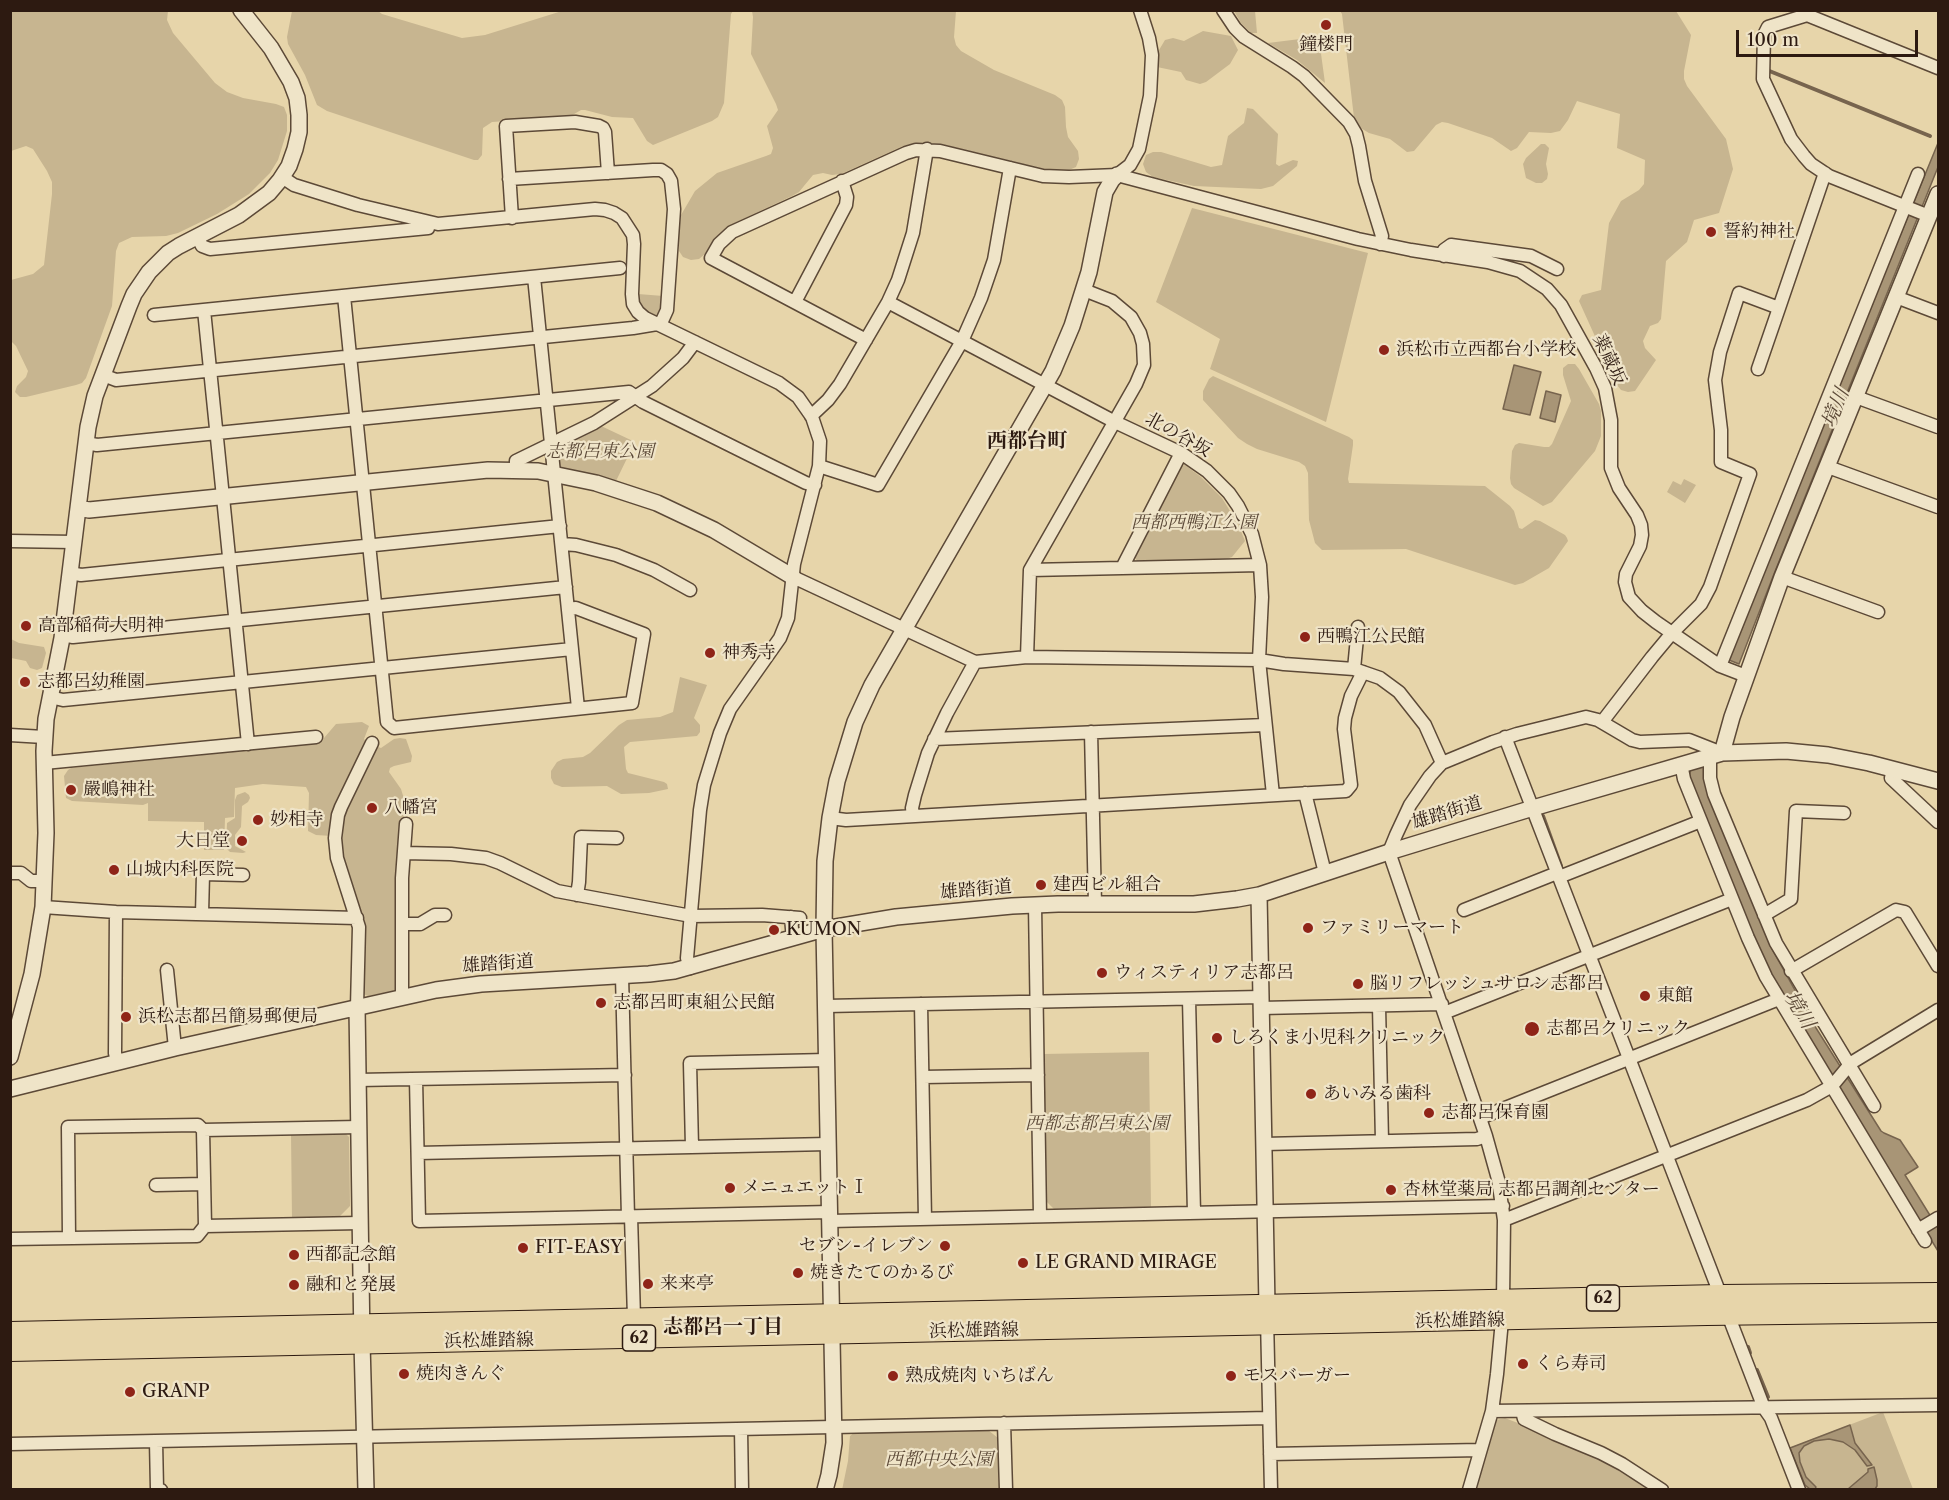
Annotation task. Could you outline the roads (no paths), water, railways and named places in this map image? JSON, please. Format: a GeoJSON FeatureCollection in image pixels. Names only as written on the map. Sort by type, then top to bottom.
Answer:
{"type":"FeatureCollection","features":[{"type":"Feature","properties":{"kind":"main road","name":"浜松雄踏線"},"geometry":{"type":"LineString","coordinates":[[10,1332],[832,1334],[1267,1315],[1502,1310],[1720,1296],[1938,1293]]}},
{"type":"Feature","properties":{"kind":"main road","name":"浜松雄踏線"},"geometry":{"type":"LineString","coordinates":[[1502,1310],[1728,1315],[1938,1312]]}},
{"type":"Feature","properties":{"kind":"main road","name":"浜松雄踏線"},"geometry":{"type":"LineString","coordinates":[[10,1351],[634,1318],[832,1314],[1267,1315]]}},
{"type":"Feature","properties":{"kind":"street"},"geometry":{"type":"LineString","coordinates":[[10,1057],[14,1028],[35,959],[43,907],[46,826],[44,737],[62,635],[91,411],[129,306],[141,282],[168,253],[197,236],[223,225],[269,193],[282,177],[295,150],[299,115],[297,98],[291,82],[271,48],[241,10]]}},
{"type":"Feature","properties":{"kind":"street"},"geometry":{"type":"LineString","coordinates":[[825,1490],[832,1459],[834,1427],[824,929],[825,861],[837,781],[855,722],[872,685],[1046,385],[1066,341],[1094,254],[1105,192],[1112,180],[1130,165],[1139,149],[1150,96],[1152,55],[1140,10]]}},
{"type":"Feature","properties":{"kind":"street"},"geometry":{"type":"LineString","coordinates":[[1224,10],[1244,38],[1280,58],[1304,76],[1349,122],[1356,134],[1365,181],[1382,236],[1380,244]]}},
{"type":"Feature","properties":{"kind":"street"},"geometry":{"type":"LineString","coordinates":[[1926,215],[1824,173],[1811,164],[1797,148],[1764,83],[1762,74],[1764,35],[1768,27],[1807,15],[1938,68]]}},
{"type":"Feature","properties":{"kind":"street"},"geometry":{"type":"LineString","coordinates":[[512,218],[506,126],[575,122],[603,128],[608,172]]}},
{"type":"Feature","properties":{"kind":"street"},"geometry":{"type":"LineString","coordinates":[[811,416],[834,392],[866,340],[888,302],[901,272],[913,233],[927,149],[906,153],[732,232],[719,244],[711,258],[866,340]]}},
{"type":"Feature","properties":{"kind":"street","name":"薬蔵坂"},"geometry":{"type":"LineString","coordinates":[[927,149],[1043,176],[1117,175],[1380,244],[1488,262],[1520,271],[1539,282],[1561,305],[1605,388],[1611,420],[1611,468],[1618,488],[1637,515],[1641,525],[1640,546],[1626,574],[1626,590],[1634,604],[1672,633],[1720,666],[1746,676]]}},
{"type":"Feature","properties":{"kind":"street"},"geometry":{"type":"LineString","coordinates":[[819,466],[878,485],[962,341],[981,298],[994,260],[1010,168]]}},
{"type":"Feature","properties":{"kind":"street"},"geometry":{"type":"LineString","coordinates":[[103,375],[116,380],[541,337],[657,324],[665,316],[674,209],[670,181],[666,174],[661,171],[608,172],[509,179]]}},
{"type":"Feature","properties":{"kind":"street"},"geometry":{"type":"LineString","coordinates":[[1758,369],[1824,173]]}},
{"type":"Feature","properties":{"kind":"street"},"geometry":{"type":"LineString","coordinates":[[1720,666],[1907,207],[1918,174]]}},
{"type":"Feature","properties":{"kind":"street"},"geometry":{"type":"LineString","coordinates":[[282,177],[294,185],[358,205],[429,222],[451,224],[595,209],[605,210],[622,218],[629,226],[634,244],[633,304],[638,312],[645,318],[779,383],[798,398],[811,416],[820,441],[819,466],[796,554],[790,608],[785,629],[724,720],[700,803],[687,958],[690,968]]}},
{"type":"Feature","properties":{"kind":"street"},"geometry":{"type":"LineString","coordinates":[[795,302],[846,206],[846,189],[842,181]]}},
{"type":"Feature","properties":{"kind":"street"},"geometry":{"type":"LineString","coordinates":[[1874,1106],[1848,1067],[1776,943],[1714,794],[1710,778],[1713,754],[1732,717],[1782,577],[1896,297],[1926,215],[1938,197]]}},
{"type":"Feature","properties":{"kind":"street"},"geometry":{"type":"LineString","coordinates":[[197,236],[202,246],[210,249],[428,228],[429,222]]}},
{"type":"Feature","properties":{"kind":"street"},"geometry":{"type":"LineString","coordinates":[[1443,256],[1444,250],[1451,245],[1530,256],[1557,269]]}},
{"type":"Feature","properties":{"kind":"street"},"geometry":{"type":"LineString","coordinates":[[154,315],[620,268]]}},
{"type":"Feature","properties":{"kind":"street"},"geometry":{"type":"LineString","coordinates":[[534,277],[578,708]]}},
{"type":"Feature","properties":{"kind":"street"},"geometry":{"type":"LineString","coordinates":[[1028,657],[1030,570],[1115,422],[1141,375],[1144,365],[1143,344],[1136,324],[1126,310],[1112,301],[1084,290]]}},
{"type":"Feature","properties":{"kind":"street"},"geometry":{"type":"LineString","coordinates":[[1602,722],[1672,633],[1695,611],[1706,596],[1749,474],[1721,462],[1721,430],[1715,380],[1718,360],[1739,292],[1779,308]]}},
{"type":"Feature","properties":{"kind":"street"},"geometry":{"type":"LineString","coordinates":[[344,296],[387,722],[394,728],[632,703],[644,634],[576,608],[568,609]]}},
{"type":"Feature","properties":{"kind":"street"},"geometry":{"type":"LineString","coordinates":[[1896,297],[1938,313]]}},
{"type":"Feature","properties":{"kind":"street","name":"北の谷坂"},"geometry":{"type":"LineString","coordinates":[[888,302],[1115,422],[1180,453],[1207,471],[1233,500],[1252,534],[1260,565],[1262,597],[1259,660],[1273,795]]}},
{"type":"Feature","properties":{"kind":"street"},"geometry":{"type":"LineString","coordinates":[[204,310],[248,744]]}},
{"type":"Feature","properties":{"kind":"street"},"geometry":{"type":"LineString","coordinates":[[516,469],[516,461],[594,423],[636,397],[676,365],[692,349],[695,342]]}},
{"type":"Feature","properties":{"kind":"street"},"geometry":{"type":"LineString","coordinates":[[86,443],[97,445],[625,392],[814,485]]}},
{"type":"Feature","properties":{"kind":"street"},"geometry":{"type":"LineString","coordinates":[[1856,397],[1938,427]]}},
{"type":"Feature","properties":{"kind":"street"},"geometry":{"type":"LineString","coordinates":[[1122,568],[1180,453]]}},
{"type":"Feature","properties":{"kind":"street"},"geometry":{"type":"LineString","coordinates":[[1827,467],[1938,507]]}},
{"type":"Feature","properties":{"kind":"street"},"geometry":{"type":"LineString","coordinates":[[78,508],[89,510],[488,470],[516,469],[554,473],[616,489],[676,511],[733,540],[793,577],[975,662],[1028,657],[1259,660],[1358,670],[1380,678],[1399,692],[1425,725],[1442,763]]}},
{"type":"Feature","properties":{"kind":"street"},"geometry":{"type":"LineString","coordinates":[[70,573],[81,575],[560,526]]}},
{"type":"Feature","properties":{"kind":"street"},"geometry":{"type":"LineString","coordinates":[[10,542],[74,542]]}},
{"type":"Feature","properties":{"kind":"street"},"geometry":{"type":"LineString","coordinates":[[562,544],[576,544],[616,555],[654,570],[690,590]]}},
{"type":"Feature","properties":{"kind":"street"},"geometry":{"type":"LineString","coordinates":[[1030,570],[1260,565]]}},
{"type":"Feature","properties":{"kind":"street"},"geometry":{"type":"LineString","coordinates":[[1782,577],[1878,612]]}},
{"type":"Feature","properties":{"kind":"street"},"geometry":{"type":"LineString","coordinates":[[62,635],[73,637],[566,587]]}},
{"type":"Feature","properties":{"kind":"street"},"geometry":{"type":"LineString","coordinates":[[830,818],[846,820],[1346,791],[1351,786],[1344,729],[1358,670],[1358,627]]}},
{"type":"Feature","properties":{"kind":"street"},"geometry":{"type":"LineString","coordinates":[[50,697],[63,700],[572,649]]}},
{"type":"Feature","properties":{"kind":"street"},"geometry":{"type":"LineString","coordinates":[[913,816],[915,795],[934,739],[975,662]]}},
{"type":"Feature","properties":{"kind":"street"},"geometry":{"type":"LineString","coordinates":[[1468,1490],[1492,1411],[1497,1374],[1502,1310],[1503,1206],[1486,1136],[1389,852],[1410,805],[1442,763],[1505,737],[1581,718],[1592,718],[1632,740],[1640,742],[1689,740],[1713,754]]}},
{"type":"Feature","properties":{"kind":"street"},"geometry":{"type":"LineString","coordinates":[[934,739],[1265,725]]}},
{"type":"Feature","properties":{"kind":"street"},"geometry":{"type":"LineString","coordinates":[[1091,732],[1095,904]]}},
{"type":"Feature","properties":{"kind":"street"},"geometry":{"type":"LineString","coordinates":[[10,735],[44,737]]}},
{"type":"Feature","properties":{"kind":"street"},"geometry":{"type":"LineString","coordinates":[[44,764],[316,737]]}},
{"type":"Feature","properties":{"kind":"street"},"geometry":{"type":"LineString","coordinates":[[1505,737],[1720,1296],[1799,1490]]}},
{"type":"Feature","properties":{"kind":"street"},"geometry":{"type":"LineString","coordinates":[[366,1490],[357,1007],[359,936],[357,918],[337,858],[335,845],[341,807],[372,743]]}},
{"type":"Feature","properties":{"kind":"street","name":"雄踏街道"},"geometry":{"type":"LineString","coordinates":[[10,1089],[175,1048],[357,1007],[474,984],[662,973],[690,968],[824,929],[919,914],[1035,905],[1194,904],[1259,895],[1389,852],[1713,754],[1765,751],[1807,752],[1849,758],[1938,781]]}},
{"type":"Feature","properties":{"kind":"street"},"geometry":{"type":"LineString","coordinates":[[1687,762],[1684,779],[1756,957],[1779,999],[1922,1233],[1938,1218]]}},
{"type":"Feature","properties":{"kind":"street"},"geometry":{"type":"LineString","coordinates":[[1893,769],[1891,778],[1938,822]]}},
{"type":"Feature","properties":{"kind":"street"},"geometry":{"type":"LineString","coordinates":[[1305,793],[1325,873]]}},
{"type":"Feature","properties":{"kind":"street"},"geometry":{"type":"LineString","coordinates":[[1764,915],[1791,899],[1796,811],[1844,813]]}},
{"type":"Feature","properties":{"kind":"street"},"geometry":{"type":"LineString","coordinates":[[1464,910],[1701,821]]}},
{"type":"Feature","properties":{"kind":"street"},"geometry":{"type":"LineString","coordinates":[[402,998],[406,825]]}},
{"type":"Feature","properties":{"kind":"street"},"geometry":{"type":"LineString","coordinates":[[577,895],[581,837],[617,838]]}},
{"type":"Feature","properties":{"kind":"street"},"geometry":{"type":"LineString","coordinates":[[404,853],[451,854],[493,860],[548,887],[577,895],[691,916],[762,915],[794,921]]}},
{"type":"Feature","properties":{"kind":"street"},"geometry":{"type":"LineString","coordinates":[[10,873],[21,873],[31,881],[44,881]]}},
{"type":"Feature","properties":{"kind":"street"},"geometry":{"type":"LineString","coordinates":[[202,914],[203,874],[243,875]]}},
{"type":"Feature","properties":{"kind":"street"},"geometry":{"type":"LineString","coordinates":[[1259,895],[1271,1490]]}},
{"type":"Feature","properties":{"kind":"street"},"geometry":{"type":"LineString","coordinates":[[826,1006],[1189,999],[1443,1009],[1588,956],[1732,899]]}},
{"type":"Feature","properties":{"kind":"street"},"geometry":{"type":"LineString","coordinates":[[1035,905],[1040,1216]]}},
{"type":"Feature","properties":{"kind":"street"},"geometry":{"type":"LineString","coordinates":[[43,907],[116,912],[357,918]]}},
{"type":"Feature","properties":{"kind":"street"},"geometry":{"type":"LineString","coordinates":[[1791,971],[1896,910],[1905,912],[1938,966]]}},
{"type":"Feature","properties":{"kind":"street"},"geometry":{"type":"LineString","coordinates":[[116,912],[115,1053],[117,1062]]}},
{"type":"Feature","properties":{"kind":"street"},"geometry":{"type":"LineString","coordinates":[[402,924],[420,924],[435,915],[445,915]]}},
{"type":"Feature","properties":{"kind":"street"},"geometry":{"type":"LineString","coordinates":[[166,970],[175,1048]]}},
{"type":"Feature","properties":{"kind":"street"},"geometry":{"type":"LineString","coordinates":[[622,976],[626,1149],[634,1318]]}},
{"type":"Feature","properties":{"kind":"street"},"geometry":{"type":"LineString","coordinates":[[1189,999],[1194,1213]]}},
{"type":"Feature","properties":{"kind":"street"},"geometry":{"type":"LineString","coordinates":[[1480,1118],[1779,999]]}},
{"type":"Feature","properties":{"kind":"street"},"geometry":{"type":"LineString","coordinates":[[921,1004],[925,1219]]}},
{"type":"Feature","properties":{"kind":"street"},"geometry":{"type":"LineString","coordinates":[[1379,1006],[1382,1141]]}},
{"type":"Feature","properties":{"kind":"street"},"geometry":{"type":"LineString","coordinates":[[1504,1220],[1808,1100],[1832,1085],[1848,1067],[1938,1010]]}},
{"type":"Feature","properties":{"kind":"street"},"geometry":{"type":"LineString","coordinates":[[692,1147],[690,1063],[827,1060]]}},
{"type":"Feature","properties":{"kind":"street"},"geometry":{"type":"LineString","coordinates":[[358,1080],[625,1075]]}},
{"type":"Feature","properties":{"kind":"street"},"geometry":{"type":"LineString","coordinates":[[923,1077],[1038,1075]]}},
{"type":"Feature","properties":{"kind":"street"},"geometry":{"type":"LineString","coordinates":[[416,1079],[419,1221],[630,1216],[925,1219],[1503,1206]]}},
{"type":"Feature","properties":{"kind":"street"},"geometry":{"type":"LineString","coordinates":[[10,1239],[197,1236],[204,1226],[203,1130],[198,1125],[68,1127],[69,1238]]}},
{"type":"Feature","properties":{"kind":"street"},"geometry":{"type":"LineString","coordinates":[[203,1130],[359,1127]]}},
{"type":"Feature","properties":{"kind":"street"},"geometry":{"type":"LineString","coordinates":[[1264,1144],[1477,1139],[1486,1136]]}},
{"type":"Feature","properties":{"kind":"street"},"geometry":{"type":"LineString","coordinates":[[418,1153],[828,1144]]}},
{"type":"Feature","properties":{"kind":"street"},"geometry":{"type":"LineString","coordinates":[[156,1185],[204,1184]]}},
{"type":"Feature","properties":{"kind":"street"},"geometry":{"type":"LineString","coordinates":[[204,1226],[360,1223]]}},
{"type":"Feature","properties":{"kind":"street"},"geometry":{"type":"LineString","coordinates":[[1492,1411],[1938,1405]]}},
{"type":"Feature","properties":{"kind":"street"},"geometry":{"type":"LineString","coordinates":[[1522,1411],[1524,1419],[1611,1458],[1662,1490]]}},
{"type":"Feature","properties":{"kind":"street"},"geometry":{"type":"LineString","coordinates":[[10,1444],[1269,1418]]}},
{"type":"Feature","properties":{"kind":"street"},"geometry":{"type":"LineString","coordinates":[[1004,1423],[1006,1490]]}},
{"type":"Feature","properties":{"kind":"street"},"geometry":{"type":"LineString","coordinates":[[741,1429],[742,1490]]}},
{"type":"Feature","properties":{"kind":"street"},"geometry":{"type":"LineString","coordinates":[[156,1441],[157,1489],[161,1490]]}},
{"type":"Feature","properties":{"kind":"street"},"geometry":{"type":"LineString","coordinates":[[1270,1454],[1480,1450]]}},
{"type":"Feature","properties":{"kind":"water","name":"境川"},"geometry":{"type":"Polygon","coordinates":[[[1938,143],[1938,167],[1739,664],[1729,660],[1763,570],[1938,143]]]}},
{"type":"Feature","properties":{"kind":"water"},"geometry":{"type":"Polygon","coordinates":[[[1514,365],[1541,372],[1530,415],[1503,409],[1514,365]]]}},
{"type":"Feature","properties":{"kind":"water"},"geometry":{"type":"Polygon","coordinates":[[[1546,391],[1561,395],[1555,422],[1540,418],[1546,391]]]}},
{"type":"Feature","properties":{"kind":"water","name":"境川"},"geometry":{"type":"Polygon","coordinates":[[[1706,764],[1705,781],[1772,949],[1816,1028],[1881,1131],[1900,1140],[1918,1167],[1905,1175],[1931,1217],[1938,1220],[1938,1251],[1769,975],[1689,776],[1691,769],[1706,764]]]}},
{"type":"Feature","properties":{"kind":"water"},"geometry":{"type":"Polygon","coordinates":[[[1850,1425],[1855,1443],[1872,1465],[1867,1466],[1855,1450],[1843,1442],[1829,1439],[1814,1441],[1804,1446],[1799,1453],[1806,1477],[1816,1487],[1810,1489],[1805,1485],[1790,1448],[1850,1425]]]}},
{"type":"Feature","properties":{"kind":"water"},"geometry":{"type":"Polygon","coordinates":[[[1874,1467],[1877,1480],[1875,1489],[1848,1489],[1868,1472],[1868,1469],[1874,1467]]]}},
{"type":"Feature","properties":{"kind":"waterway"},"geometry":{"type":"LineString","coordinates":[[1767,70],[1930,136]]}},
{"type":"Feature","properties":{"kind":"waterway"},"geometry":{"type":"LineString","coordinates":[[1543,816],[1561,866]]}},
{"type":"Feature","properties":{"kind":"waterway"},"geometry":{"type":"LineString","coordinates":[[1748,1347],[1750,1353]]}},
{"type":"Feature","properties":{"kind":"waterway"},"geometry":{"type":"LineString","coordinates":[[1757,1370],[1768,1397]]}},
{"type":"Feature","properties":{"kind":"place","name":"鐘楼門"},"geometry":{"type":"Point","coordinates":[1326,25]}},
{"type":"Feature","properties":{"kind":"place","name":"誓約神社"},"geometry":{"type":"Point","coordinates":[1711,232]}},
{"type":"Feature","properties":{"kind":"place","name":"浜松市立西都台小学校"},"geometry":{"type":"Point","coordinates":[1384,350]}},
{"type":"Feature","properties":{"kind":"place","name":"高部稲荷大明神"},"geometry":{"type":"Point","coordinates":[26,626]}},
{"type":"Feature","properties":{"kind":"place","name":"西鴨江公民館"},"geometry":{"type":"Point","coordinates":[1305,637]}},
{"type":"Feature","properties":{"kind":"place","name":"神秀寺"},"geometry":{"type":"Point","coordinates":[710,653]}},
{"type":"Feature","properties":{"kind":"place","name":"志都呂幼稚園"},"geometry":{"type":"Point","coordinates":[25,682]}},
{"type":"Feature","properties":{"kind":"place","name":"嚴嶋神社"},"geometry":{"type":"Point","coordinates":[71,790]}},
{"type":"Feature","properties":{"kind":"place","name":"八幡宮"},"geometry":{"type":"Point","coordinates":[372,808]}},
{"type":"Feature","properties":{"kind":"place","name":"妙相寺"},"geometry":{"type":"Point","coordinates":[258,820]}},
{"type":"Feature","properties":{"kind":"place","name":"大日堂"},"geometry":{"type":"Point","coordinates":[242,841]}},
{"type":"Feature","properties":{"kind":"place","name":"山城内科医院"},"geometry":{"type":"Point","coordinates":[114,870]}},
{"type":"Feature","properties":{"kind":"place","name":"建西ビル組合"},"geometry":{"type":"Point","coordinates":[1041,885]}},
{"type":"Feature","properties":{"kind":"place","name":"ファミリーマート"},"geometry":{"type":"Point","coordinates":[1308,928]}},
{"type":"Feature","properties":{"kind":"place","name":"KUMON"},"geometry":{"type":"Point","coordinates":[774,930]}},
{"type":"Feature","properties":{"kind":"place","name":"ウィスティリア志都呂"},"geometry":{"type":"Point","coordinates":[1102,973]}},
{"type":"Feature","properties":{"kind":"place","name":"脳リフレッシュサロン志都呂"},"geometry":{"type":"Point","coordinates":[1358,984]}},
{"type":"Feature","properties":{"kind":"place","name":"東館"},"geometry":{"type":"Point","coordinates":[1645,996]}},
{"type":"Feature","properties":{"kind":"place","name":"志都呂町東組公民館"},"geometry":{"type":"Point","coordinates":[601,1003]}},
{"type":"Feature","properties":{"kind":"place","name":"浜松志都呂簡易郵便局"},"geometry":{"type":"Point","coordinates":[126,1017]}},
{"type":"Feature","properties":{"kind":"place","name":"志都呂クリニック"},"geometry":{"type":"Point","coordinates":[1532,1029]}},
{"type":"Feature","properties":{"kind":"place","name":"しろくま小児科クリニック"},"geometry":{"type":"Point","coordinates":[1217,1038]}},
{"type":"Feature","properties":{"kind":"place","name":"あいみる歯科"},"geometry":{"type":"Point","coordinates":[1311,1094]}},
{"type":"Feature","properties":{"kind":"place","name":"志都呂保育園"},"geometry":{"type":"Point","coordinates":[1429,1113]}},
{"type":"Feature","properties":{"kind":"place","name":"メニュエットⅠ"},"geometry":{"type":"Point","coordinates":[730,1188]}},
{"type":"Feature","properties":{"kind":"place","name":"杏林堂薬局 志都呂調剤センター"},"geometry":{"type":"Point","coordinates":[1391,1190]}},
{"type":"Feature","properties":{"kind":"place","name":"セブン-イレブン"},"geometry":{"type":"Point","coordinates":[945,1246]}},
{"type":"Feature","properties":{"kind":"place","name":"FIT-EASY"},"geometry":{"type":"Point","coordinates":[523,1248]}},
{"type":"Feature","properties":{"kind":"place","name":"西都記念館"},"geometry":{"type":"Point","coordinates":[294,1255]}},
{"type":"Feature","properties":{"kind":"place","name":"LE GRAND MIRAGE"},"geometry":{"type":"Point","coordinates":[1023,1263]}},
{"type":"Feature","properties":{"kind":"place","name":"焼きたてのかるび"},"geometry":{"type":"Point","coordinates":[798,1273]}},
{"type":"Feature","properties":{"kind":"place","name":"来来亭"},"geometry":{"type":"Point","coordinates":[648,1284]}},
{"type":"Feature","properties":{"kind":"place","name":"融和と発展"},"geometry":{"type":"Point","coordinates":[294,1285]}},
{"type":"Feature","properties":{"kind":"place","name":"くら寿司"},"geometry":{"type":"Point","coordinates":[1523,1364]}},
{"type":"Feature","properties":{"kind":"place","name":"焼肉きんぐ"},"geometry":{"type":"Point","coordinates":[404,1374]}},
{"type":"Feature","properties":{"kind":"place","name":"熟成焼肉 いちばん"},"geometry":{"type":"Point","coordinates":[893,1376]}},
{"type":"Feature","properties":{"kind":"place","name":"モスバーガー"},"geometry":{"type":"Point","coordinates":[1231,1376]}},
{"type":"Feature","properties":{"kind":"place","name":"GRANP"},"geometry":{"type":"Point","coordinates":[130,1392]}},
{"type":"Feature","properties":{"kind":"district","name":"西都台町"},"geometry":{"type":"Point","coordinates":[1027,441]}},
{"type":"Feature","properties":{"kind":"district","name":"志都呂一丁目"},"geometry":{"type":"Point","coordinates":[723,1327]}},
{"type":"Feature","properties":{"kind":"park label","name":"志都呂東公園"},"geometry":{"type":"Point","coordinates":[600,452]}},
{"type":"Feature","properties":{"kind":"park label","name":"西都西鴨江公園"},"geometry":{"type":"Point","coordinates":[1194,523]}},
{"type":"Feature","properties":{"kind":"park label","name":"西都志都呂東公園"},"geometry":{"type":"Point","coordinates":[1097,1124]}},
{"type":"Feature","properties":{"kind":"park label","name":"西都中央公園"},"geometry":{"type":"Point","coordinates":[939,1460]}}]}
